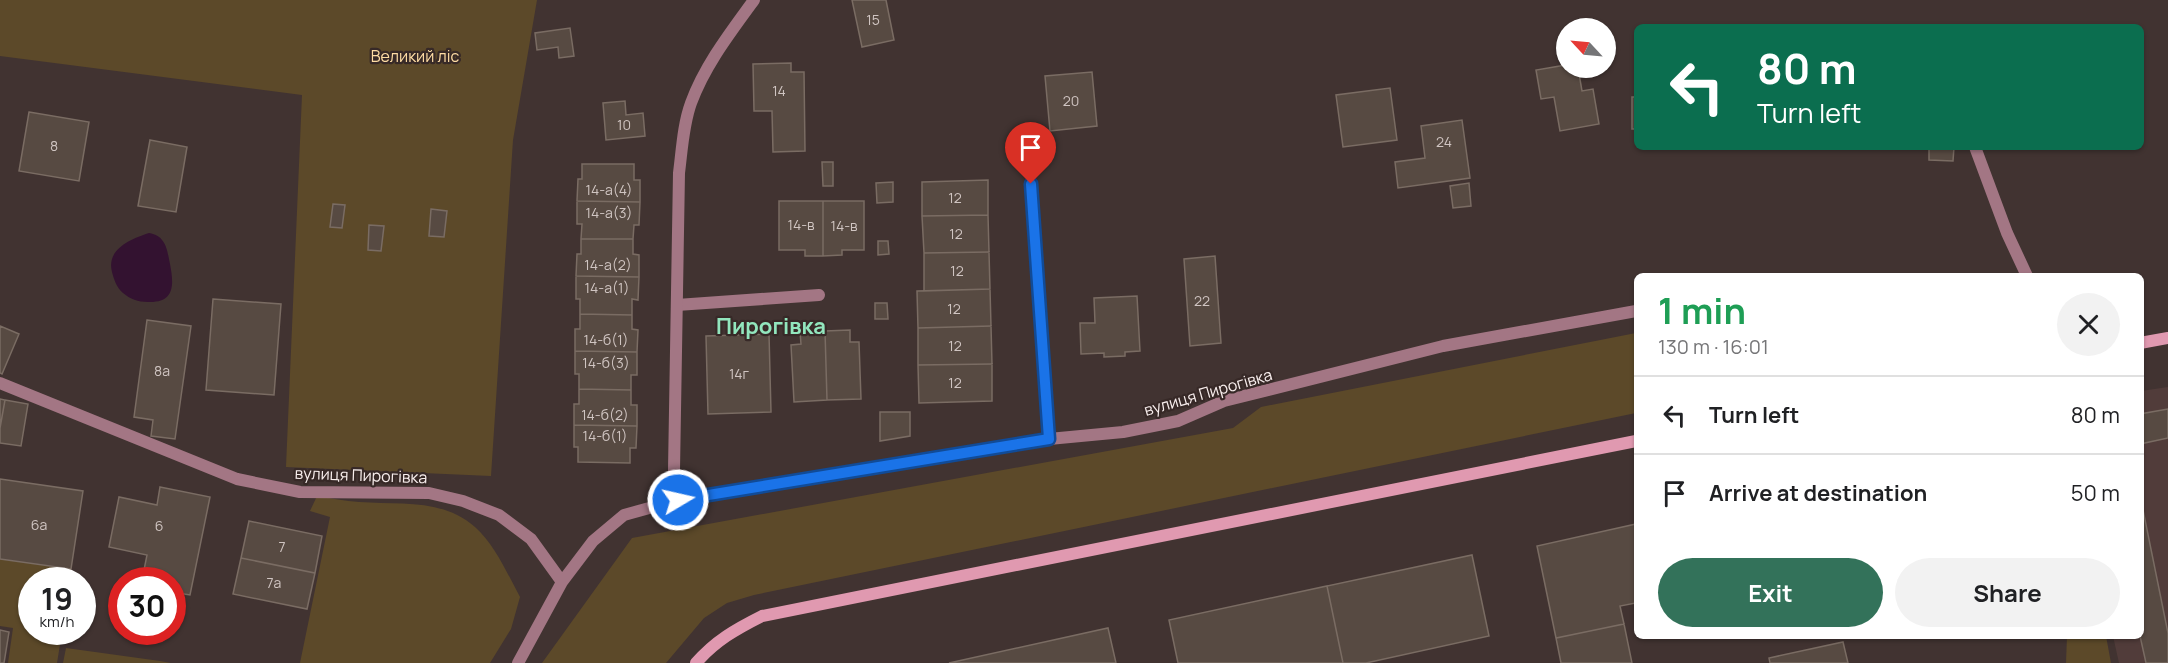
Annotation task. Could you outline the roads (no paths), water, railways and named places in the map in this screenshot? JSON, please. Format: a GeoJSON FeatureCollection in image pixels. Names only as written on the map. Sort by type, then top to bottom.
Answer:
{"type":"FeatureCollection","features":[{"type":"Feature","properties":{"kind":"street"},"geometry":{"type":"LineString","coordinates":[[678,500],[674,470],[679,172],[690,106],[702,76],[721,45],[754,0]]}},
{"type":"Feature","properties":{"kind":"street"},"geometry":{"type":"LineString","coordinates":[[1976,150],[2007,233],[2026,273]]}},
{"type":"Feature","properties":{"kind":"street"},"geometry":{"type":"LineString","coordinates":[[1031,184],[1049,439]]}},
{"type":"Feature","properties":{"kind":"street"},"geometry":{"type":"LineString","coordinates":[[677,305],[819,295]]}},
{"type":"Feature","properties":{"kind":"street","name":"вулиця Пирогівка"},"geometry":{"type":"LineString","coordinates":[[518,663],[562,582],[593,541],[624,515],[678,500],[1049,439],[1123,432],[1178,421],[1224,401],[1443,346],[1634,312]]}},
{"type":"Feature","properties":{"kind":"street"},"geometry":{"type":"LineString","coordinates":[[2144,342],[2168,338]]}},
{"type":"Feature","properties":{"kind":"street","name":"вулиця Пирогівка"},"geometry":{"type":"LineString","coordinates":[[0,383],[237,479],[300,492],[429,493],[463,501],[499,515],[531,539],[562,582]]}},
{"type":"Feature","properties":{"kind":"street"},"geometry":{"type":"LineString","coordinates":[[696,663],[730,632],[762,616],[1634,441]]}},
{"type":"Feature","properties":{"kind":"district","name":"Пирогівка"},"geometry":{"type":"Point","coordinates":[771,326]}},
{"type":"Feature","properties":{"kind":"park label","name":"Великий ліс"},"geometry":{"type":"Point","coordinates":[415,56]}}]}
